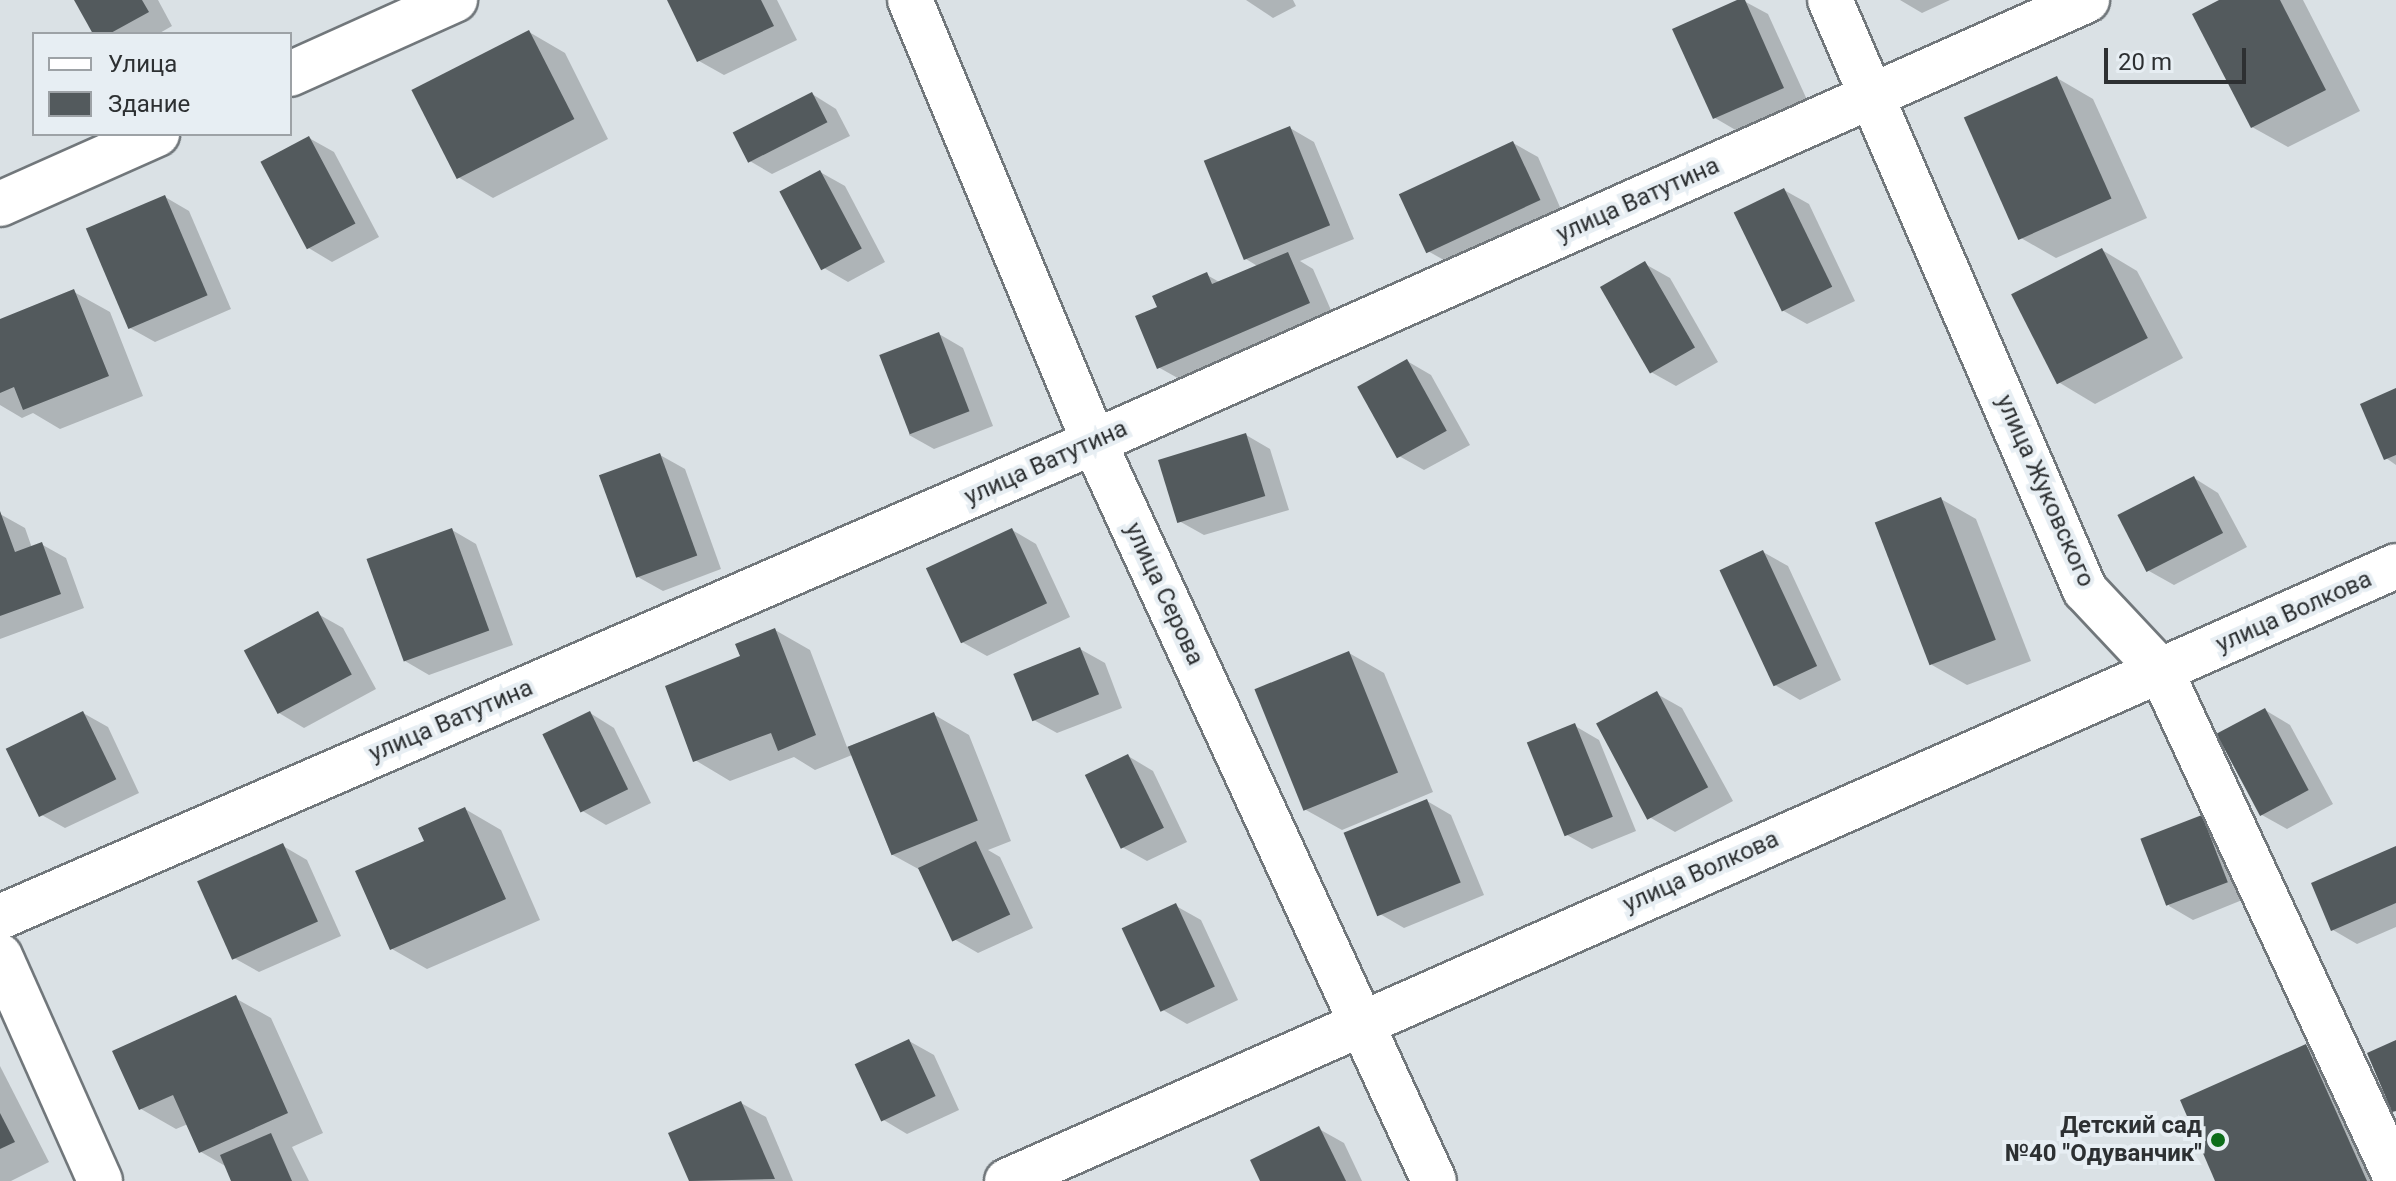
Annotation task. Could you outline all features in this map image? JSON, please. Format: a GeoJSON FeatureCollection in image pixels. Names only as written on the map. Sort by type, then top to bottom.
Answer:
{"type":"FeatureCollection","features":[{"type":"Feature","properties":{"kind":"street"},"geometry":{"type":"LineString","coordinates":[[292,73],[455,0]]}},
{"type":"Feature","properties":{"kind":"street","name":"улица Серова"},"geometry":{"type":"LineString","coordinates":[[910,0],[1094,442],[1434,1181]]}},
{"type":"Feature","properties":{"kind":"street","name":"улица Жуковского"},"geometry":{"type":"LineString","coordinates":[[1830,0],[1874,94],[2085,590],[2161,671],[2396,1178]]}},
{"type":"Feature","properties":{"kind":"street","name":"улица Ватутина"},"geometry":{"type":"LineString","coordinates":[[0,917],[1094,442],[2087,0]]}},
{"type":"Feature","properties":{"kind":"street"},"geometry":{"type":"LineString","coordinates":[[0,204],[153,136]]}},
{"type":"Feature","properties":{"kind":"street","name":"улица Волкова"},"geometry":{"type":"LineString","coordinates":[[1007,1181],[1362,1020],[2396,566]]}},
{"type":"Feature","properties":{"kind":"street"},"geometry":{"type":"LineString","coordinates":[[0,956],[100,1181]]}},
{"type":"Feature","properties":{"kind":"building"},"geometry":{"type":"Polygon","coordinates":[[[74,0],[142,0],[149,12],[113,32],[92,32],[74,0]]]}},
{"type":"Feature","properties":{"kind":"building"},"geometry":{"type":"Polygon","coordinates":[[[667,0],[761,0],[774,26],[697,62],[667,0]]]}},
{"type":"Feature","properties":{"kind":"building"},"geometry":{"type":"Polygon","coordinates":[[[1737,0],[1745,0],[1784,88],[1713,119],[1672,29],[1737,0]]]}},
{"type":"Feature","properties":{"kind":"building"},"geometry":{"type":"Polygon","coordinates":[[[2219,0],[2280,0],[2326,90],[2251,128],[2192,14],[2219,0]]]}},
{"type":"Feature","properties":{"kind":"building"},"geometry":{"type":"Polygon","coordinates":[[[529,30],[574,119],[457,179],[411,90],[529,30]]]}},
{"type":"Feature","properties":{"kind":"building"},"geometry":{"type":"Polygon","coordinates":[[[2057,76],[2112,198],[2018,240],[1964,117],[2057,76]]]}},
{"type":"Feature","properties":{"kind":"building"},"geometry":{"type":"Polygon","coordinates":[[[812,92],[827,122],[748,163],[733,132],[812,92]]]}},
{"type":"Feature","properties":{"kind":"building"},"geometry":{"type":"Polygon","coordinates":[[[1290,126],[1330,225],[1244,260],[1204,161],[1290,126]]]}},
{"type":"Feature","properties":{"kind":"building"},"geometry":{"type":"Polygon","coordinates":[[[309,136],[355,223],[307,249],[260,162],[309,136]]]}},
{"type":"Feature","properties":{"kind":"building"},"geometry":{"type":"Polygon","coordinates":[[[1513,141],[1540,200],[1426,253],[1399,194],[1513,141]]]}},
{"type":"Feature","properties":{"kind":"building"},"geometry":{"type":"Polygon","coordinates":[[[820,170],[862,249],[821,270],[779,192],[820,170]]]}},
{"type":"Feature","properties":{"kind":"building"},"geometry":{"type":"Polygon","coordinates":[[[1784,188],[1832,287],[1782,311],[1734,213],[1784,188]]]}},
{"type":"Feature","properties":{"kind":"building"},"geometry":{"type":"Polygon","coordinates":[[[165,195],[208,295],[128,329],[86,229],[165,195]]]}},
{"type":"Feature","properties":{"kind":"building"},"geometry":{"type":"Polygon","coordinates":[[[2102,248],[2148,338],[2057,384],[2011,294],[2102,248]]]}},
{"type":"Feature","properties":{"kind":"building"},"geometry":{"type":"Polygon","coordinates":[[[1288,252],[1310,303],[1157,369],[1135,316],[1157,307],[1152,296],[1207,272],[1212,284],[1288,252]]]}},
{"type":"Feature","properties":{"kind":"building"},"geometry":{"type":"Polygon","coordinates":[[[1645,261],[1695,348],[1650,374],[1600,287],[1645,261]]]}},
{"type":"Feature","properties":{"kind":"building"},"geometry":{"type":"Polygon","coordinates":[[[74,289],[109,376],[23,410],[14,387],[0,393],[0,319],[74,289]]]}},
{"type":"Feature","properties":{"kind":"building"},"geometry":{"type":"Polygon","coordinates":[[[939,332],[969,411],[910,434],[879,355],[939,332]]]}},
{"type":"Feature","properties":{"kind":"building"},"geometry":{"type":"Polygon","coordinates":[[[1407,359],[1447,431],[1397,458],[1357,387],[1407,359]]]}},
{"type":"Feature","properties":{"kind":"building"},"geometry":{"type":"Polygon","coordinates":[[[2396,388],[2396,455],[2384,460],[2360,404],[2396,388]]]}},
{"type":"Feature","properties":{"kind":"building"},"geometry":{"type":"Polygon","coordinates":[[[1246,433],[1265,496],[1177,523],[1158,460],[1246,433]]]}},
{"type":"Feature","properties":{"kind":"building"},"geometry":{"type":"Polygon","coordinates":[[[660,453],[697,555],[636,578],[599,475],[660,453]]]}},
{"type":"Feature","properties":{"kind":"building"},"geometry":{"type":"Polygon","coordinates":[[[2194,476],[2223,533],[2146,572],[2117,515],[2194,476]]]}},
{"type":"Feature","properties":{"kind":"building"},"geometry":{"type":"Polygon","coordinates":[[[1941,497],[1996,640],[1930,665],[1875,522],[1941,497]]]}},
{"type":"Feature","properties":{"kind":"building"},"geometry":{"type":"Polygon","coordinates":[[[0,511],[15,552],[42,542],[61,594],[0,616],[0,511]]]}},
{"type":"Feature","properties":{"kind":"building"},"geometry":{"type":"Polygon","coordinates":[[[452,528],[489,630],[404,662],[366,559],[452,528]]]}},
{"type":"Feature","properties":{"kind":"building"},"geometry":{"type":"Polygon","coordinates":[[[1012,528],[1047,603],[961,643],[926,568],[1012,528]]]}},
{"type":"Feature","properties":{"kind":"building"},"geometry":{"type":"Polygon","coordinates":[[[1763,550],[1817,666],[1774,686],[1719,570],[1763,550]]]}},
{"type":"Feature","properties":{"kind":"building"},"geometry":{"type":"Polygon","coordinates":[[[318,611],[352,675],[278,714],[244,650],[318,611]]]}},
{"type":"Feature","properties":{"kind":"building"},"geometry":{"type":"Polygon","coordinates":[[[775,628],[816,735],[778,751],[771,733],[693,762],[665,686],[740,656],[735,644],[775,628]]]}},
{"type":"Feature","properties":{"kind":"building"},"geometry":{"type":"Polygon","coordinates":[[[1080,647],[1099,694],[1032,721],[1013,674],[1080,647]]]}},
{"type":"Feature","properties":{"kind":"building"},"geometry":{"type":"Polygon","coordinates":[[[1349,651],[1398,772],[1304,811],[1254,689],[1349,651]]]}},
{"type":"Feature","properties":{"kind":"building"},"geometry":{"type":"Polygon","coordinates":[[[1657,691],[1708,787],[1647,820],[1596,723],[1657,691]]]}},
{"type":"Feature","properties":{"kind":"building"},"geometry":{"type":"Polygon","coordinates":[[[2265,708],[2309,790],[2260,816],[2216,734],[2265,708]]]}},
{"type":"Feature","properties":{"kind":"building"},"geometry":{"type":"Polygon","coordinates":[[[83,711],[116,779],[39,817],[6,749],[83,711]]]}},
{"type":"Feature","properties":{"kind":"building"},"geometry":{"type":"Polygon","coordinates":[[[590,711],[628,789],[581,812],[542,734],[590,711]]]}},
{"type":"Feature","properties":{"kind":"building"},"geometry":{"type":"Polygon","coordinates":[[[934,712],[978,820],[892,855],[848,747],[934,712]]]}},
{"type":"Feature","properties":{"kind":"building"},"geometry":{"type":"Polygon","coordinates":[[[1575,723],[1613,817],[1565,836],[1527,742],[1575,723]]]}},
{"type":"Feature","properties":{"kind":"building"},"geometry":{"type":"Polygon","coordinates":[[[1128,754],[1164,828],[1121,849],[1085,775],[1128,754]]]}},
{"type":"Feature","properties":{"kind":"building"},"geometry":{"type":"Polygon","coordinates":[[[1427,799],[1461,882],[1377,916],[1344,833],[1427,799]]]}},
{"type":"Feature","properties":{"kind":"building"},"geometry":{"type":"Polygon","coordinates":[[[465,807],[506,899],[390,950],[355,871],[424,841],[418,828],[465,807]]]}},
{"type":"Feature","properties":{"kind":"building"},"geometry":{"type":"Polygon","coordinates":[[[2202,815],[2228,882],[2166,906],[2140,839],[2202,815]]]}},
{"type":"Feature","properties":{"kind":"building"},"geometry":{"type":"Polygon","coordinates":[[[976,841],[1010,914],[952,941],[918,868],[976,841]]]}},
{"type":"Feature","properties":{"kind":"building"},"geometry":{"type":"Polygon","coordinates":[[[283,843],[318,922],[232,960],[197,881],[283,843]]]}},
{"type":"Feature","properties":{"kind":"building"},"geometry":{"type":"Polygon","coordinates":[[[2396,846],[2396,903],[2331,931],[2311,883],[2396,846]]]}},
{"type":"Feature","properties":{"kind":"building"},"geometry":{"type":"Polygon","coordinates":[[[1176,903],[1215,986],[1161,1012],[1122,928],[1176,903]]]}},
{"type":"Feature","properties":{"kind":"building"},"geometry":{"type":"Polygon","coordinates":[[[236,995],[288,1113],[199,1153],[173,1095],[139,1110],[112,1051],[236,995]]]}},
{"type":"Feature","properties":{"kind":"building"},"geometry":{"type":"Polygon","coordinates":[[[909,1039],[936,1096],[881,1121],[855,1064],[909,1039]]]}},
{"type":"Feature","properties":{"kind":"building"},"geometry":{"type":"Polygon","coordinates":[[[2396,1040],[2396,1111],[2392,1112],[2367,1053],[2396,1040]]]}},
{"type":"Feature","properties":{"kind":"building","name":"Детский сад №40 \"Одуванчик\""},"geometry":{"type":"Polygon","coordinates":[[[2306,1044],[2367,1181],[2215,1181],[2180,1100],[2306,1044]]]}},
{"type":"Feature","properties":{"kind":"building"},"geometry":{"type":"Polygon","coordinates":[[[741,1101],[775,1179],[689,1181],[668,1133],[741,1101]]]}},
{"type":"Feature","properties":{"kind":"building"},"geometry":{"type":"Polygon","coordinates":[[[0,1113],[15,1142],[0,1149],[0,1113]]]}},
{"type":"Feature","properties":{"kind":"building"},"geometry":{"type":"Polygon","coordinates":[[[1319,1126],[1346,1181],[1260,1181],[1250,1160],[1319,1126]]]}},
{"type":"Feature","properties":{"kind":"building"},"geometry":{"type":"Polygon","coordinates":[[[271,1133],[292,1181],[231,1181],[220,1155],[271,1133]]]}},
{"type":"Feature","properties":{"kind":"place","name":"Детский сад №40 \"Одуванчик\""},"geometry":{"type":"Point","coordinates":[2218,1140]}}]}
